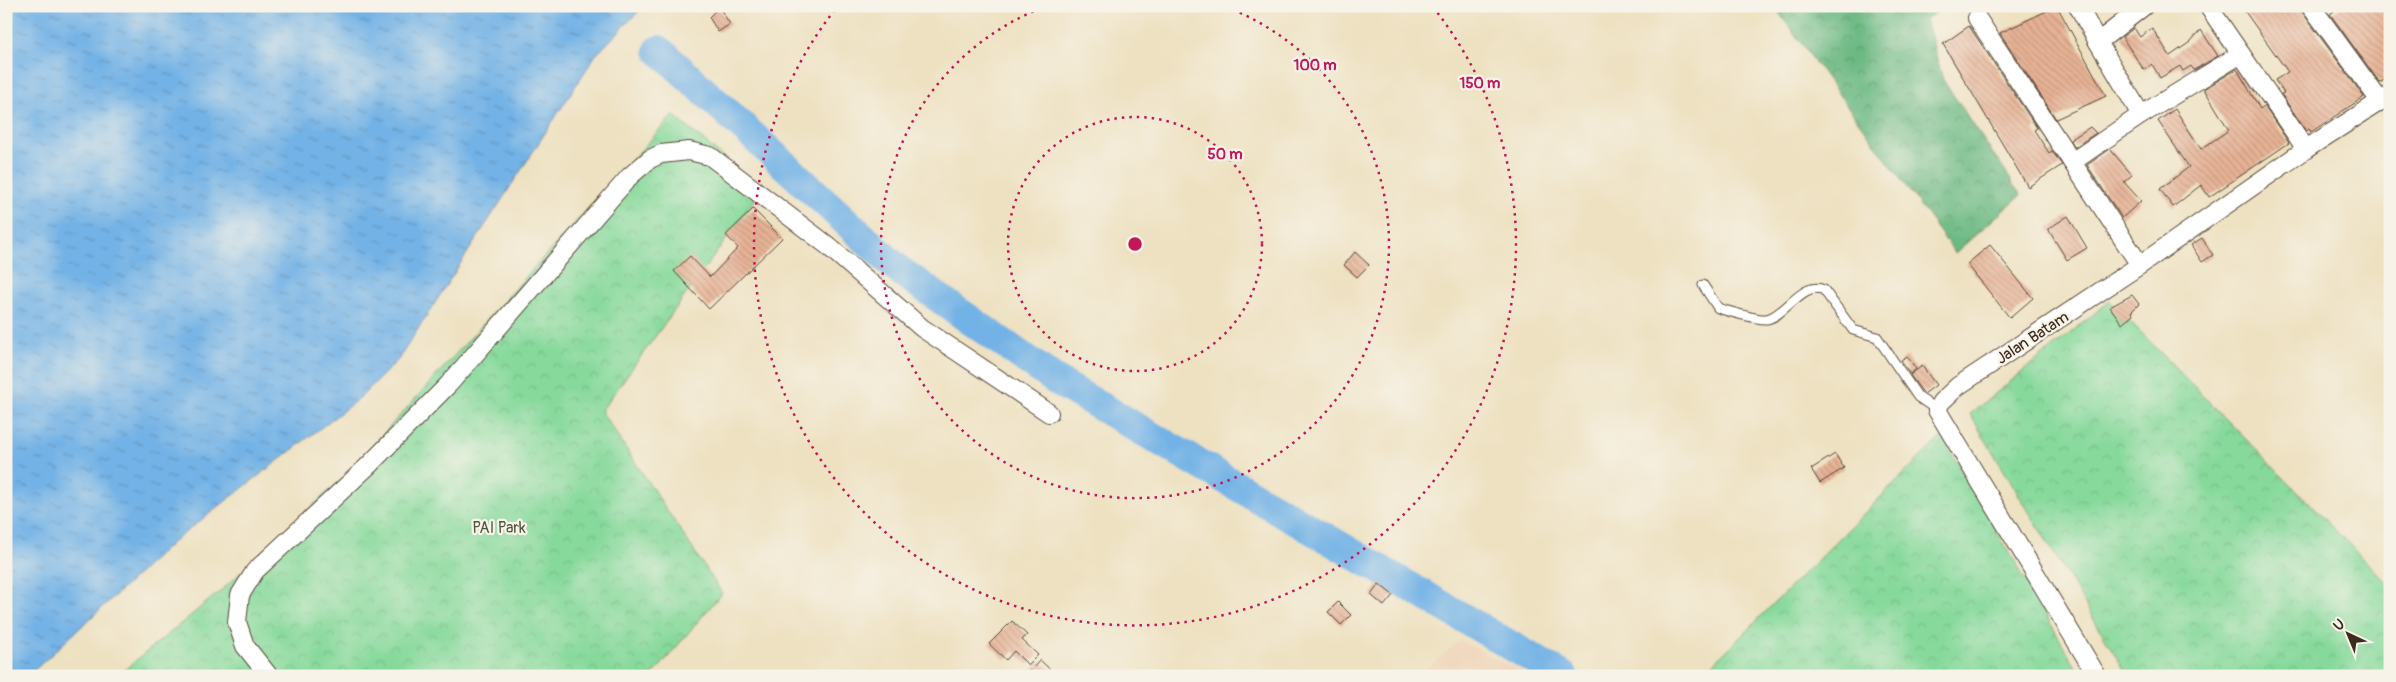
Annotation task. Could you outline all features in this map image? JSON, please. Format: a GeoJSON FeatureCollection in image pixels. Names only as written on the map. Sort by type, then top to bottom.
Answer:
{"type":"FeatureCollection","features":[{"type":"Feature","properties":{"kind":"street"},"geometry":{"type":"LineString","coordinates":[[2078,6],[2141,115]]}},
{"type":"Feature","properties":{"kind":"street"},"geometry":{"type":"LineString","coordinates":[[2098,42],[2144,6]]}},
{"type":"Feature","properties":{"kind":"street"},"geometry":{"type":"LineString","coordinates":[[2208,6],[2306,149]]}},
{"type":"Feature","properties":{"kind":"street"},"geometry":{"type":"LineString","coordinates":[[2311,6],[2385,98]]}},
{"type":"Feature","properties":{"kind":"street"},"geometry":{"type":"LineString","coordinates":[[1977,18],[2140,265]]}},
{"type":"Feature","properties":{"kind":"street"},"geometry":{"type":"LineString","coordinates":[[2072,162],[2141,115],[2241,54]]}},
{"type":"Feature","properties":{"kind":"street","name":"Jalan Batam"},"geometry":{"type":"LineString","coordinates":[[1937,410],[1941,402],[1958,386],[2140,265],[2306,149],[2385,98]]}},
{"type":"Feature","properties":{"kind":"street"},"geometry":{"type":"LineString","coordinates":[[269,676],[245,646],[237,622],[240,594],[255,571],[366,467],[449,384],[630,176],[650,159],[660,154],[674,151],[700,152],[724,165],[827,245],[922,328],[1049,413]]}},
{"type":"Feature","properties":{"kind":"street"},"geometry":{"type":"LineString","coordinates":[[1937,410],[2097,676]]}},
{"type":"Feature","properties":{"kind":"lane"},"geometry":{"type":"LineString","coordinates":[[1703,285],[1718,308],[1764,319],[1772,317],[1810,289],[1819,288],[1824,290],[1853,330],[1877,336],[1918,397],[1937,410]]}},
{"type":"Feature","properties":{"kind":"shaded area"},"geometry":{"type":"Polygon","coordinates":[[[1460,640],[1528,676],[1419,676],[1460,640]]]}},
{"type":"Feature","properties":{"kind":"green space"},"geometry":{"type":"Polygon","coordinates":[[[1774,6],[1945,6],[1926,19],[1943,80],[2021,195],[1955,253],[1774,6]]]}},
{"type":"Feature","properties":{"kind":"green space","name":"PAI Park"},"geometry":{"type":"Polygon","coordinates":[[[673,115],[762,190],[601,411],[722,593],[652,676],[117,676],[223,589],[345,476],[673,115]]]}},
{"type":"Feature","properties":{"kind":"green space"},"geometry":{"type":"Polygon","coordinates":[[[2110,301],[2390,586],[2390,676],[2128,676],[1970,414],[2110,301]]]}},
{"type":"Feature","properties":{"kind":"green space"},"geometry":{"type":"Polygon","coordinates":[[[1942,436],[2081,676],[1701,676],[1942,436]]]}},
{"type":"Feature","properties":{"kind":"water"},"geometry":{"type":"Polygon","coordinates":[[[6,6],[644,6],[595,56],[398,360],[362,396],[174,541],[28,676],[6,676],[6,6]]]}},
{"type":"Feature","properties":{"kind":"building"},"geometry":{"type":"Polygon","coordinates":[[[2057,6],[2106,96],[2056,119],[2000,33],[2057,6]]]}},
{"type":"Feature","properties":{"kind":"building"},"geometry":{"type":"Polygon","coordinates":[[[2241,6],[2300,6],[2302,12],[2364,97],[2311,132],[2309,129],[2306,131],[2281,94],[2284,93],[2275,80],[2288,72],[2241,6]]]}},
{"type":"Feature","properties":{"kind":"building"},"geometry":{"type":"Polygon","coordinates":[[[2341,6],[2390,6],[2390,76],[2380,83],[2330,14],[2341,6]]]}},
{"type":"Feature","properties":{"kind":"building"},"geometry":{"type":"Polygon","coordinates":[[[719,7],[730,24],[718,32],[709,17],[719,7]]]}},
{"type":"Feature","properties":{"kind":"building"},"geometry":{"type":"Polygon","coordinates":[[[1969,26],[2037,128],[2034,130],[2049,153],[2052,151],[2062,165],[2028,187],[1943,44],[1969,26]]]}},
{"type":"Feature","properties":{"kind":"building"},"geometry":{"type":"Polygon","coordinates":[[[2134,28],[2140,37],[2152,28],[2170,56],[2190,42],[2201,30],[2218,56],[2194,70],[2191,66],[2183,71],[2180,66],[2160,78],[2152,64],[2144,70],[2122,37],[2134,28]]]}},
{"type":"Feature","properties":{"kind":"building"},"geometry":{"type":"Polygon","coordinates":[[[2237,69],[2260,109],[2264,106],[2289,143],[2209,197],[2201,185],[2173,207],[2160,189],[2189,167],[2158,121],[2175,109],[2201,149],[2229,130],[2204,89],[2237,69]]]}},
{"type":"Feature","properties":{"kind":"building"},"geometry":{"type":"Polygon","coordinates":[[[2090,127],[2096,133],[2075,147],[2070,140],[2090,127]]]}},
{"type":"Feature","properties":{"kind":"building"},"geometry":{"type":"Polygon","coordinates":[[[2110,149],[2132,175],[2124,182],[2141,201],[2122,218],[2087,165],[2110,149]]]}},
{"type":"Feature","properties":{"kind":"building"},"geometry":{"type":"Polygon","coordinates":[[[753,209],[782,238],[709,309],[674,271],[690,256],[710,277],[738,248],[726,235],[753,209]]]}},
{"type":"Feature","properties":{"kind":"building"},"geometry":{"type":"Polygon","coordinates":[[[2068,216],[2087,248],[2067,260],[2048,229],[2068,216]]]}},
{"type":"Feature","properties":{"kind":"building"},"geometry":{"type":"Polygon","coordinates":[[[2202,238],[2213,255],[2202,262],[2191,245],[2202,238]]]}},
{"type":"Feature","properties":{"kind":"building"},"geometry":{"type":"Polygon","coordinates":[[[1990,245],[2033,298],[2010,318],[1967,264],[1990,245]]]}},
{"type":"Feature","properties":{"kind":"building"},"geometry":{"type":"Polygon","coordinates":[[[1355,252],[1369,265],[1357,277],[1344,265],[1355,252]]]}},
{"type":"Feature","properties":{"kind":"building"},"geometry":{"type":"Polygon","coordinates":[[[2132,295],[2139,304],[2131,312],[2133,315],[2122,324],[2110,307],[2132,295]]]}},
{"type":"Feature","properties":{"kind":"building"},"geometry":{"type":"Polygon","coordinates":[[[1907,356],[1916,369],[1910,374],[1901,360],[1907,356]]]}},
{"type":"Feature","properties":{"kind":"building"},"geometry":{"type":"Polygon","coordinates":[[[1922,366],[1936,385],[1924,394],[1910,375],[1922,366]]]}},
{"type":"Feature","properties":{"kind":"building"},"geometry":{"type":"Polygon","coordinates":[[[1835,454],[1844,468],[1820,483],[1811,469],[1835,454]]]}},
{"type":"Feature","properties":{"kind":"building"},"geometry":{"type":"Polygon","coordinates":[[[1379,584],[1393,595],[1384,606],[1371,595],[1379,584]]]}},
{"type":"Feature","properties":{"kind":"building"},"geometry":{"type":"Polygon","coordinates":[[[1338,602],[1351,615],[1341,625],[1328,612],[1338,602]]]}},
{"type":"Feature","properties":{"kind":"building"},"geometry":{"type":"Polygon","coordinates":[[[1012,621],[1027,635],[1022,640],[1038,655],[1028,665],[1014,651],[1006,660],[989,644],[1012,621]]]}},
{"type":"Feature","properties":{"kind":"building"},"geometry":{"type":"Polygon","coordinates":[[[1040,660],[1057,676],[1026,676],[1040,660]]]}},
{"type":"Feature","properties":{"kind":"waterway"},"geometry":{"type":"LineString","coordinates":[[659,50],[899,270],[1057,381],[1563,676]]}}]}
